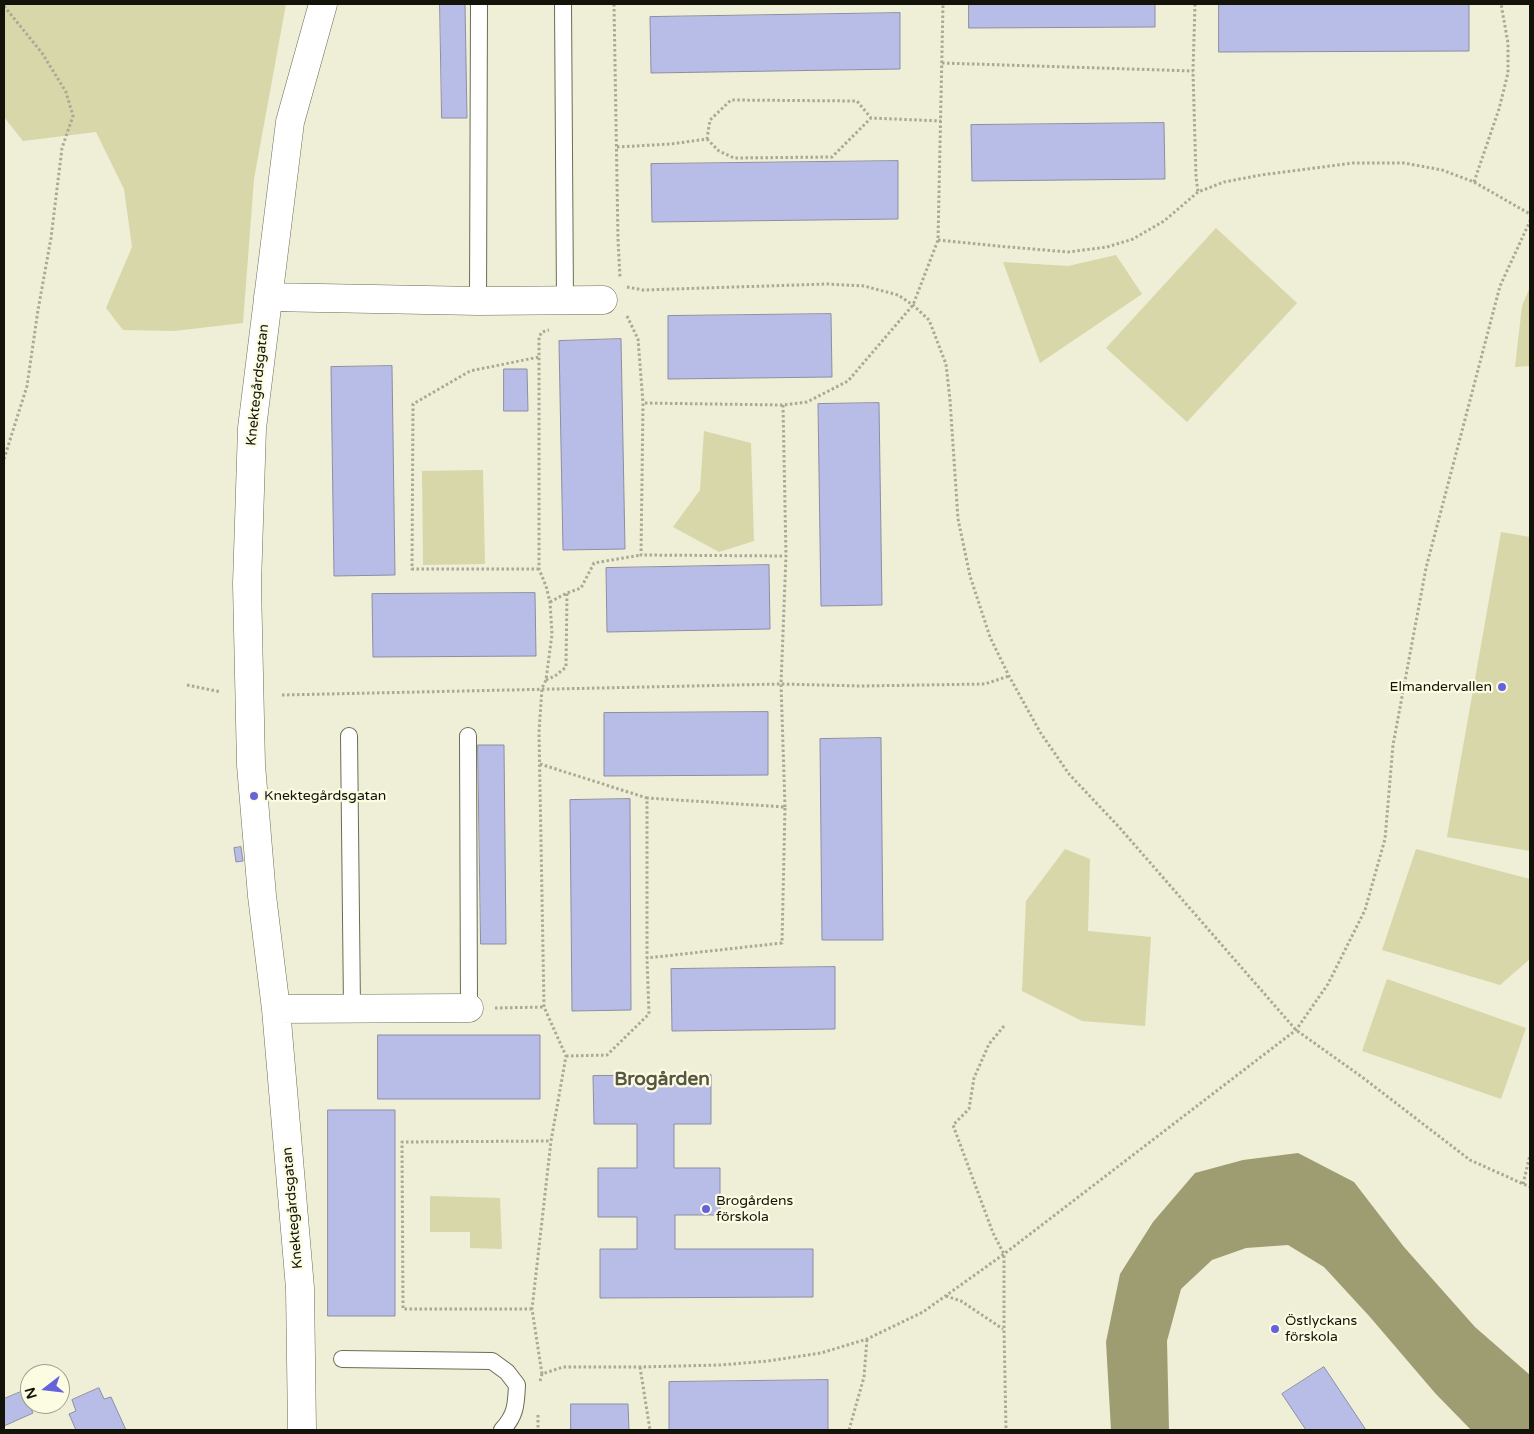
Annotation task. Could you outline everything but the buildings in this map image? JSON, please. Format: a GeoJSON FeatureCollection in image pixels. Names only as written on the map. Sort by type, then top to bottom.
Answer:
{"type":"FeatureCollection","features":[{"type":"Feature","properties":{"kind":"street","name":"Knektegårdsgatan"},"geometry":{"type":"LineString","coordinates":[[302,1430],[300,1288],[276,1008],[262,896],[251,765],[247,584],[252,428],[290,122],[323,4]]}},
{"type":"Feature","properties":{"kind":"street"},"geometry":{"type":"LineString","coordinates":[[268,296],[478,301],[602,300]]}},
{"type":"Feature","properties":{"kind":"street"},"geometry":{"type":"LineString","coordinates":[[276,1008],[469,1008]]}},
{"type":"Feature","properties":{"kind":"lane"},"geometry":{"type":"LineString","coordinates":[[478,301],[479,4]]}},
{"type":"Feature","properties":{"kind":"lane"},"geometry":{"type":"LineString","coordinates":[[563,4],[564,301]]}},
{"type":"Feature","properties":{"kind":"lane"},"geometry":{"type":"LineString","coordinates":[[349,736],[352,1008]]}},
{"type":"Feature","properties":{"kind":"lane"},"geometry":{"type":"LineString","coordinates":[[468,736],[469,1008]]}},
{"type":"Feature","properties":{"kind":"lane"},"geometry":{"type":"LineString","coordinates":[[342,1359],[492,1361],[506,1372],[517,1385],[516,1403],[511,1421],[502,1430]]}},
{"type":"Feature","properties":{"kind":"path"},"geometry":{"type":"LineString","coordinates":[[614,4],[620,285],[643,290],[827,284],[864,286],[898,295],[913,305],[929,320],[946,364],[958,519],[970,576],[990,637],[1009,676],[1040,732],[1068,774],[1118,827],[1296,1030],[1362,1077],[1470,1160],[1530,1187]]}},
{"type":"Feature","properties":{"kind":"path"},"geometry":{"type":"LineString","coordinates":[[643,403],[783,405],[806,402],[848,381],[913,305],[938,240],[944,4]]}},
{"type":"Feature","properties":{"kind":"path"},"geometry":{"type":"LineString","coordinates":[[1195,4],[1193,71],[1198,192]]}},
{"type":"Feature","properties":{"kind":"path"},"geometry":{"type":"LineString","coordinates":[[1474,182],[1508,73],[1508,43],[1501,4]]}},
{"type":"Feature","properties":{"kind":"path"},"geometry":{"type":"LineString","coordinates":[[4,6],[42,53],[66,92],[73,116],[62,148],[51,238],[38,310],[28,386],[4,459]]}},
{"type":"Feature","properties":{"kind":"path"},"geometry":{"type":"LineString","coordinates":[[942,63],[1193,71]]}},
{"type":"Feature","properties":{"kind":"path"},"geometry":{"type":"LineString","coordinates":[[707,139],[710,120],[731,100],[857,101],[870,118]]}},
{"type":"Feature","properties":{"kind":"path"},"geometry":{"type":"LineString","coordinates":[[707,139],[719,151],[734,158],[832,157],[870,118],[942,121]]}},
{"type":"Feature","properties":{"kind":"path"},"geometry":{"type":"LineString","coordinates":[[617,147],[671,144],[707,139]]}},
{"type":"Feature","properties":{"kind":"path"},"geometry":{"type":"LineString","coordinates":[[938,240],[1068,252],[1107,247],[1133,239],[1164,221],[1198,192],[1224,182],[1261,175],[1353,163],[1404,162],[1442,170],[1474,182],[1530,214]]}},
{"type":"Feature","properties":{"kind":"path"},"geometry":{"type":"LineString","coordinates":[[542,1374],[563,1367],[640,1368],[768,1361],[821,1353],[867,1339],[924,1312],[1004,1254],[1296,1030],[1328,984],[1365,910],[1384,838],[1393,745],[1426,568],[1500,286],[1530,221]]}},
{"type":"Feature","properties":{"kind":"path"},"geometry":{"type":"LineString","coordinates":[[627,315],[638,339],[643,403],[641,555]]}},
{"type":"Feature","properties":{"kind":"path"},"geometry":{"type":"LineString","coordinates":[[539,1390],[542,1374],[532,1309],[551,1141],[566,1056],[544,1007],[539,732],[542,688],[546,680],[552,634],[550,602],[539,569],[539,337],[542,332],[558,330]]}},
{"type":"Feature","properties":{"kind":"path"},"geometry":{"type":"LineString","coordinates":[[539,357],[470,371],[413,404],[412,549],[412,569],[539,569]]}},
{"type":"Feature","properties":{"kind":"path"},"geometry":{"type":"LineString","coordinates":[[647,958],[782,943],[786,807],[780,684],[786,556],[783,405]]}},
{"type":"Feature","properties":{"kind":"path"},"geometry":{"type":"LineString","coordinates":[[550,602],[581,588],[594,563],[641,555],[786,556]]}},
{"type":"Feature","properties":{"kind":"path"},"geometry":{"type":"LineString","coordinates":[[546,680],[555,676],[566,667],[567,593]]}},
{"type":"Feature","properties":{"kind":"path"},"geometry":{"type":"LineString","coordinates":[[282,695],[780,684],[861,686],[985,684],[1009,676]]}},
{"type":"Feature","properties":{"kind":"path"},"geometry":{"type":"LineString","coordinates":[[187,685],[229,694]]}},
{"type":"Feature","properties":{"kind":"path"},"geometry":{"type":"LineString","coordinates":[[540,764],[648,798],[786,807]]}},
{"type":"Feature","properties":{"kind":"path"},"geometry":{"type":"LineString","coordinates":[[566,1056],[607,1056],[649,1014],[647,958],[648,798]]}},
{"type":"Feature","properties":{"kind":"path"},"geometry":{"type":"LineString","coordinates":[[469,1008],[544,1007]]}},
{"type":"Feature","properties":{"kind":"path"},"geometry":{"type":"LineString","coordinates":[[1004,1026],[989,1044],[974,1078],[969,1109],[953,1125],[993,1233],[1004,1254],[1006,1430]]}},
{"type":"Feature","properties":{"kind":"path"},"geometry":{"type":"LineString","coordinates":[[532,1309],[403,1309],[402,1142],[551,1141]]}},
{"type":"Feature","properties":{"kind":"path"},"geometry":{"type":"LineString","coordinates":[[1523,1184],[1530,1156]]}},
{"type":"Feature","properties":{"kind":"path"},"geometry":{"type":"LineString","coordinates":[[946,1296],[961,1301],[1004,1329]]}},
{"type":"Feature","properties":{"kind":"path"},"geometry":{"type":"LineString","coordinates":[[849,1430],[864,1377],[867,1339]]}},
{"type":"Feature","properties":{"kind":"path"},"geometry":{"type":"LineString","coordinates":[[640,1368],[650,1430]]}},
{"type":"Feature","properties":{"kind":"path"},"geometry":{"type":"LineString","coordinates":[[538,1414],[538,1430]]}},
{"type":"Feature","properties":{"kind":"green space"},"geometry":{"type":"Polygon","coordinates":[[[4,4],[286,4],[254,179],[243,323],[174,331],[123,330],[106,308],[132,247],[124,189],[96,132],[23,141],[4,117],[4,4]]]}},
{"type":"Feature","properties":{"kind":"green space"},"geometry":{"type":"Polygon","coordinates":[[[1216,228],[1297,303],[1187,422],[1106,348],[1216,228]]]}},
{"type":"Feature","properties":{"kind":"green space"},"geometry":{"type":"Polygon","coordinates":[[[1116,255],[1142,294],[1040,363],[1003,262],[1068,266],[1116,255]]]}},
{"type":"Feature","properties":{"kind":"green space"},"geometry":{"type":"Polygon","coordinates":[[[1530,287],[1530,366],[1515,367],[1522,306],[1530,287]]]}},
{"type":"Feature","properties":{"kind":"green space"},"geometry":{"type":"Polygon","coordinates":[[[704,431],[751,443],[754,541],[719,552],[673,527],[700,490],[704,431]]]}},
{"type":"Feature","properties":{"kind":"green space"},"geometry":{"type":"Polygon","coordinates":[[[483,470],[485,564],[423,565],[422,471],[483,470]]]}},
{"type":"Feature","properties":{"kind":"green space","name":"Elmandervallen"},"geometry":{"type":"Polygon","coordinates":[[[1501,532],[1530,537],[1530,851],[1447,837],[1501,532]]]}},
{"type":"Feature","properties":{"kind":"green space"},"geometry":{"type":"Polygon","coordinates":[[[1065,849],[1090,859],[1088,931],[1151,937],[1145,1026],[1082,1021],[1022,991],[1026,901],[1065,849]]]}},
{"type":"Feature","properties":{"kind":"green space"},"geometry":{"type":"Polygon","coordinates":[[[1416,849],[1530,879],[1530,959],[1500,985],[1382,950],[1416,849]]]}},
{"type":"Feature","properties":{"kind":"green space"},"geometry":{"type":"Polygon","coordinates":[[[1387,979],[1526,1028],[1501,1099],[1362,1051],[1387,979]]]}},
{"type":"Feature","properties":{"kind":"green space"},"geometry":{"type":"Polygon","coordinates":[[[430,1196],[500,1198],[502,1249],[470,1248],[470,1232],[430,1232],[430,1196]]]}},
{"type":"Feature","properties":{"kind":"shaded area"},"geometry":{"type":"Polygon","coordinates":[[[1298,1153],[1354,1182],[1404,1247],[1475,1327],[1530,1375],[1530,1430],[1471,1430],[1435,1393],[1324,1267],[1288,1245],[1246,1248],[1212,1260],[1181,1289],[1167,1341],[1169,1430],[1111,1430],[1106,1342],[1120,1274],[1153,1222],[1195,1173],[1243,1160],[1298,1153]]]}},
{"type":"Feature","properties":{"kind":"place","name":"Elmandervallen"},"geometry":{"type":"Point","coordinates":[1502,687]}},
{"type":"Feature","properties":{"kind":"place","name":"Knektegårdsgatan"},"geometry":{"type":"Point","coordinates":[254,796]}},
{"type":"Feature","properties":{"kind":"place","name":"Brogårdens förskola"},"geometry":{"type":"Point","coordinates":[706,1209]}},
{"type":"Feature","properties":{"kind":"place","name":"Östlyckans förskola"},"geometry":{"type":"Point","coordinates":[1275,1329]}},
{"type":"Feature","properties":{"kind":"district","name":"Brogården"},"geometry":{"type":"Point","coordinates":[662,1080]}}]}
